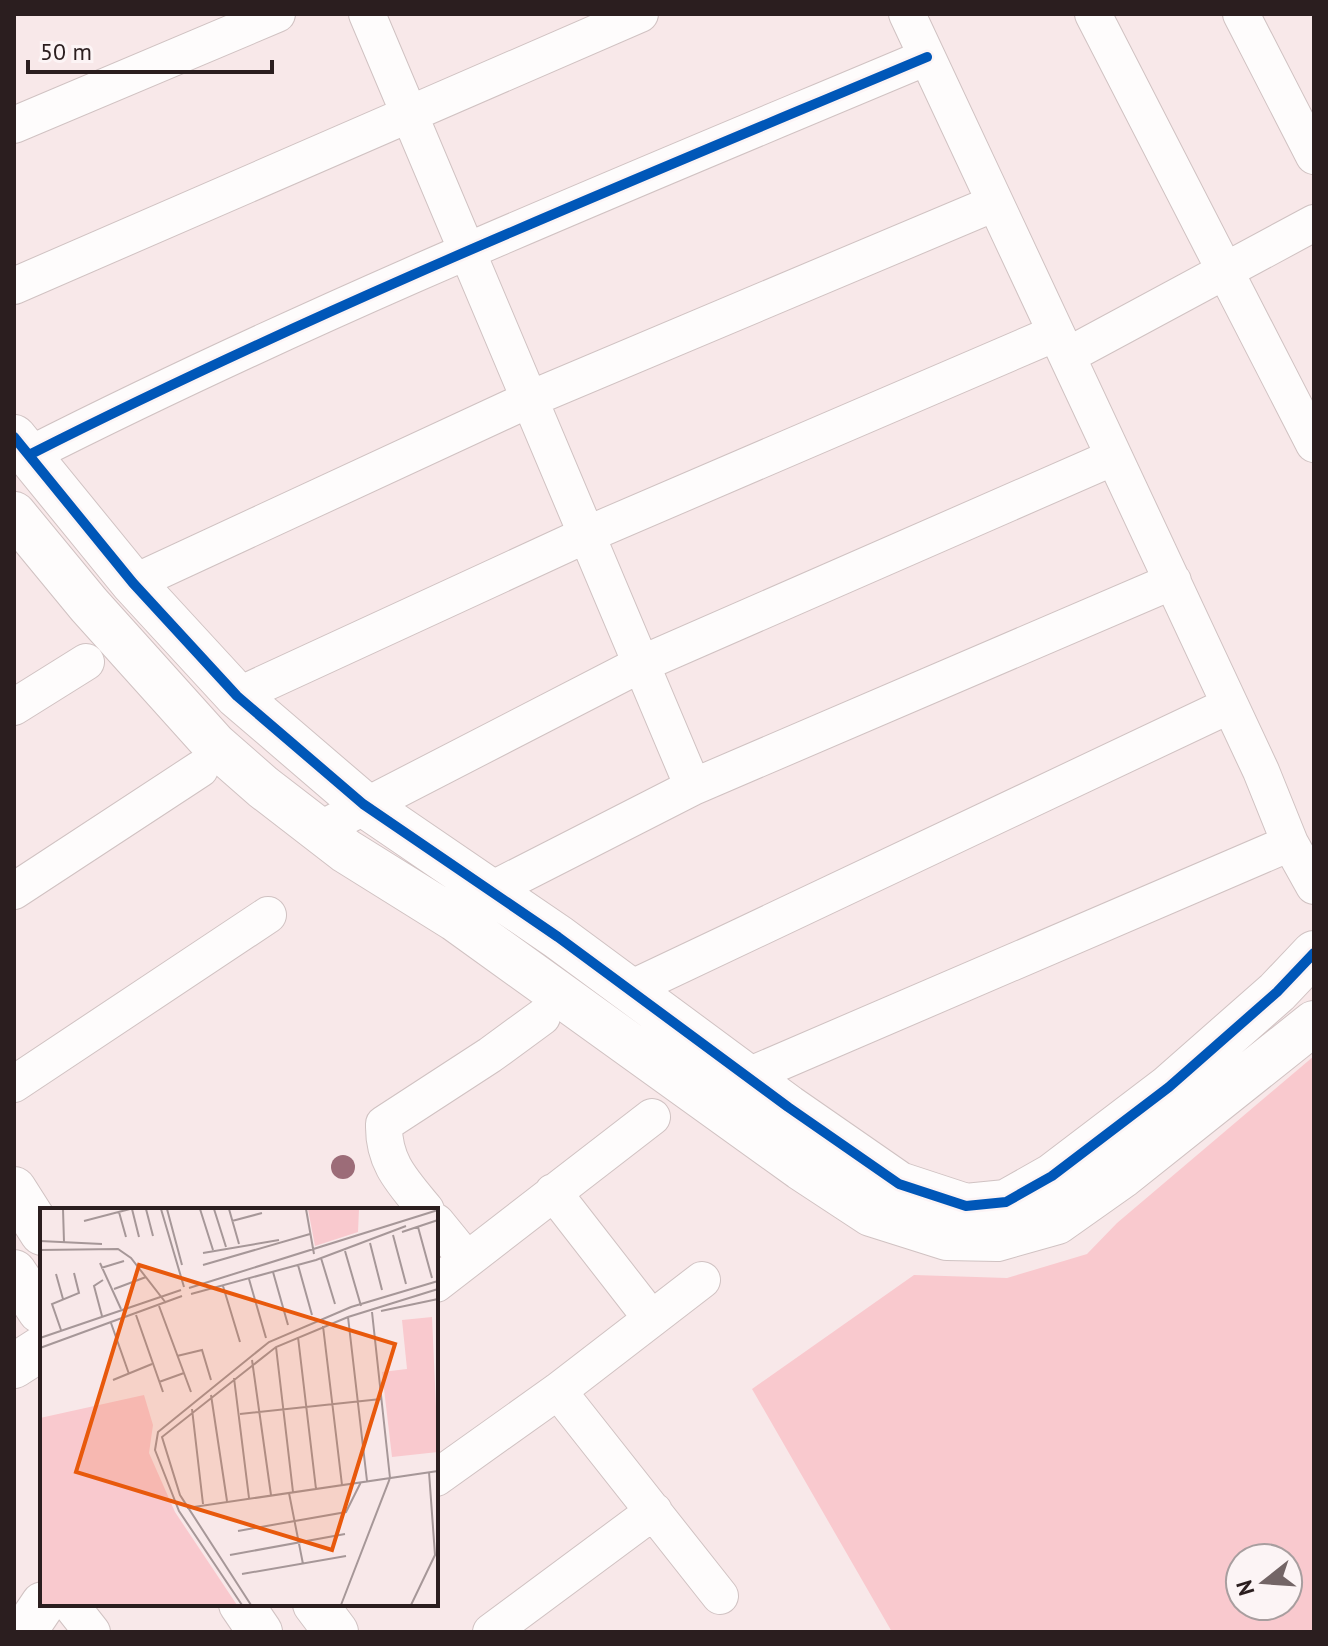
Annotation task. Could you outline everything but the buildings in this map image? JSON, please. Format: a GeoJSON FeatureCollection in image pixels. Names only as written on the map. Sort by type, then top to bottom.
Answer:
{"type":"FeatureCollection","features":[{"type":"Feature","properties":{"kind":"street"},"geometry":{"type":"LineString","coordinates":[[14,125],[277,14]]}},
{"type":"Feature","properties":{"kind":"street"},"geometry":{"type":"LineString","coordinates":[[367,14],[693,787]]}},
{"type":"Feature","properties":{"kind":"street"},"geometry":{"type":"LineString","coordinates":[[14,286],[640,14]]}},
{"type":"Feature","properties":{"kind":"street"},"geometry":{"type":"LineString","coordinates":[[907,14],[1173,581],[1290,843],[1314,886]]}},
{"type":"Feature","properties":{"kind":"street"},"geometry":{"type":"LineString","coordinates":[[1093,14],[1314,444]]}},
{"type":"Feature","properties":{"kind":"street"},"geometry":{"type":"LineString","coordinates":[[1241,14],[1314,156]]}},
{"type":"Feature","properties":{"kind":"street"},"geometry":{"type":"LineString","coordinates":[[927,57],[467,251],[165,386],[21,446],[133,583],[237,696],[363,804],[491,890],[868,1165],[899,1184],[966,1206],[1006,1202],[1052,1176],[1169,1087],[1277,992],[1314,953]]}},
{"type":"Feature","properties":{"kind":"street"},"geometry":{"type":"LineString","coordinates":[[133,583],[530,399],[995,203]]}},
{"type":"Feature","properties":{"kind":"street"},"geometry":{"type":"LineString","coordinates":[[237,696],[586,535],[1061,344],[1225,271],[1314,223]]}},
{"type":"Feature","properties":{"kind":"street"},"geometry":{"type":"LineString","coordinates":[[319,830],[363,804],[641,664],[1114,457]]}},
{"type":"Feature","properties":{"kind":"street"},"geometry":{"type":"LineString","coordinates":[[14,514],[89,605],[214,744],[319,830],[455,919],[801,1168],[871,1214],[947,1238],[997,1239],[1057,1222],[1122,1176],[1314,1023]]}},
{"type":"Feature","properties":{"kind":"street"},"geometry":{"type":"LineString","coordinates":[[491,890],[693,787],[1173,581]]}},
{"type":"Feature","properties":{"kind":"street"},"geometry":{"type":"LineString","coordinates":[[14,707],[86,662]]}},
{"type":"Feature","properties":{"kind":"street"},"geometry":{"type":"LineString","coordinates":[[630,989],[1230,705]]}},
{"type":"Feature","properties":{"kind":"street"},"geometry":{"type":"LineString","coordinates":[[14,891],[200,769]]}},
{"type":"Feature","properties":{"kind":"street"},"geometry":{"type":"LineString","coordinates":[[748,1076],[1290,843]]}},
{"type":"Feature","properties":{"kind":"street"},"geometry":{"type":"LineString","coordinates":[[14,1084],[268,915]]}},
{"type":"Feature","properties":{"kind":"street"},"geometry":{"type":"LineString","coordinates":[[424,1208],[390,1166],[384,1145],[384,1124],[542,1017]]}},
{"type":"Feature","properties":{"kind":"street"},"geometry":{"type":"LineString","coordinates":[[438,1282],[652,1117]]}},
{"type":"Feature","properties":{"kind":"street"},"geometry":{"type":"LineString","coordinates":[[14,1189],[40,1230]]}},
{"type":"Feature","properties":{"kind":"street"},"geometry":{"type":"LineString","coordinates":[[553,1192],[651,1318]]}},
{"type":"Feature","properties":{"kind":"street"},"geometry":{"type":"LineString","coordinates":[[438,1224],[467,1260]]}},
{"type":"Feature","properties":{"kind":"street"},"geometry":{"type":"LineString","coordinates":[[14,1272],[36,1327],[14,1366]]}},
{"type":"Feature","properties":{"kind":"street"},"geometry":{"type":"LineString","coordinates":[[438,1477],[558,1391],[702,1280]]}},
{"type":"Feature","properties":{"kind":"street"},"geometry":{"type":"LineString","coordinates":[[558,1391],[720,1596]]}},
{"type":"Feature","properties":{"kind":"street"},"geometry":{"type":"LineString","coordinates":[[491,1632],[654,1511]]}},
{"type":"Feature","properties":{"kind":"street"},"geometry":{"type":"LineString","coordinates":[[24,1632],[42,1606]]}},
{"type":"Feature","properties":{"kind":"street"},"geometry":{"type":"LineString","coordinates":[[72,1606],[92,1632]]}},
{"type":"Feature","properties":{"kind":"street"},"geometry":{"type":"LineString","coordinates":[[242,1606],[260,1632]]}},
{"type":"Feature","properties":{"kind":"street"},"geometry":{"type":"LineString","coordinates":[[316,1606],[336,1632]]}},
{"type":"Feature","properties":{"kind":"shaded area"},"geometry":{"type":"Polygon","coordinates":[[[1314,1056],[1314,1632],[892,1632],[752,1389],[914,1275],[1007,1278],[1087,1254],[1117,1223],[1314,1056]]]}},
{"type":"Feature","properties":{"kind":"cycle path"},"geometry":{"type":"LineString","coordinates":[[29,455],[250,348],[362,298],[927,57]]}},
{"type":"Feature","properties":{"kind":"cycle path"},"geometry":{"type":"LineString","coordinates":[[14,437],[133,583],[237,696],[363,804],[558,937],[788,1107],[899,1184],[966,1206],[1006,1202],[1052,1176],[1169,1087],[1277,992],[1314,953]]}}]}
